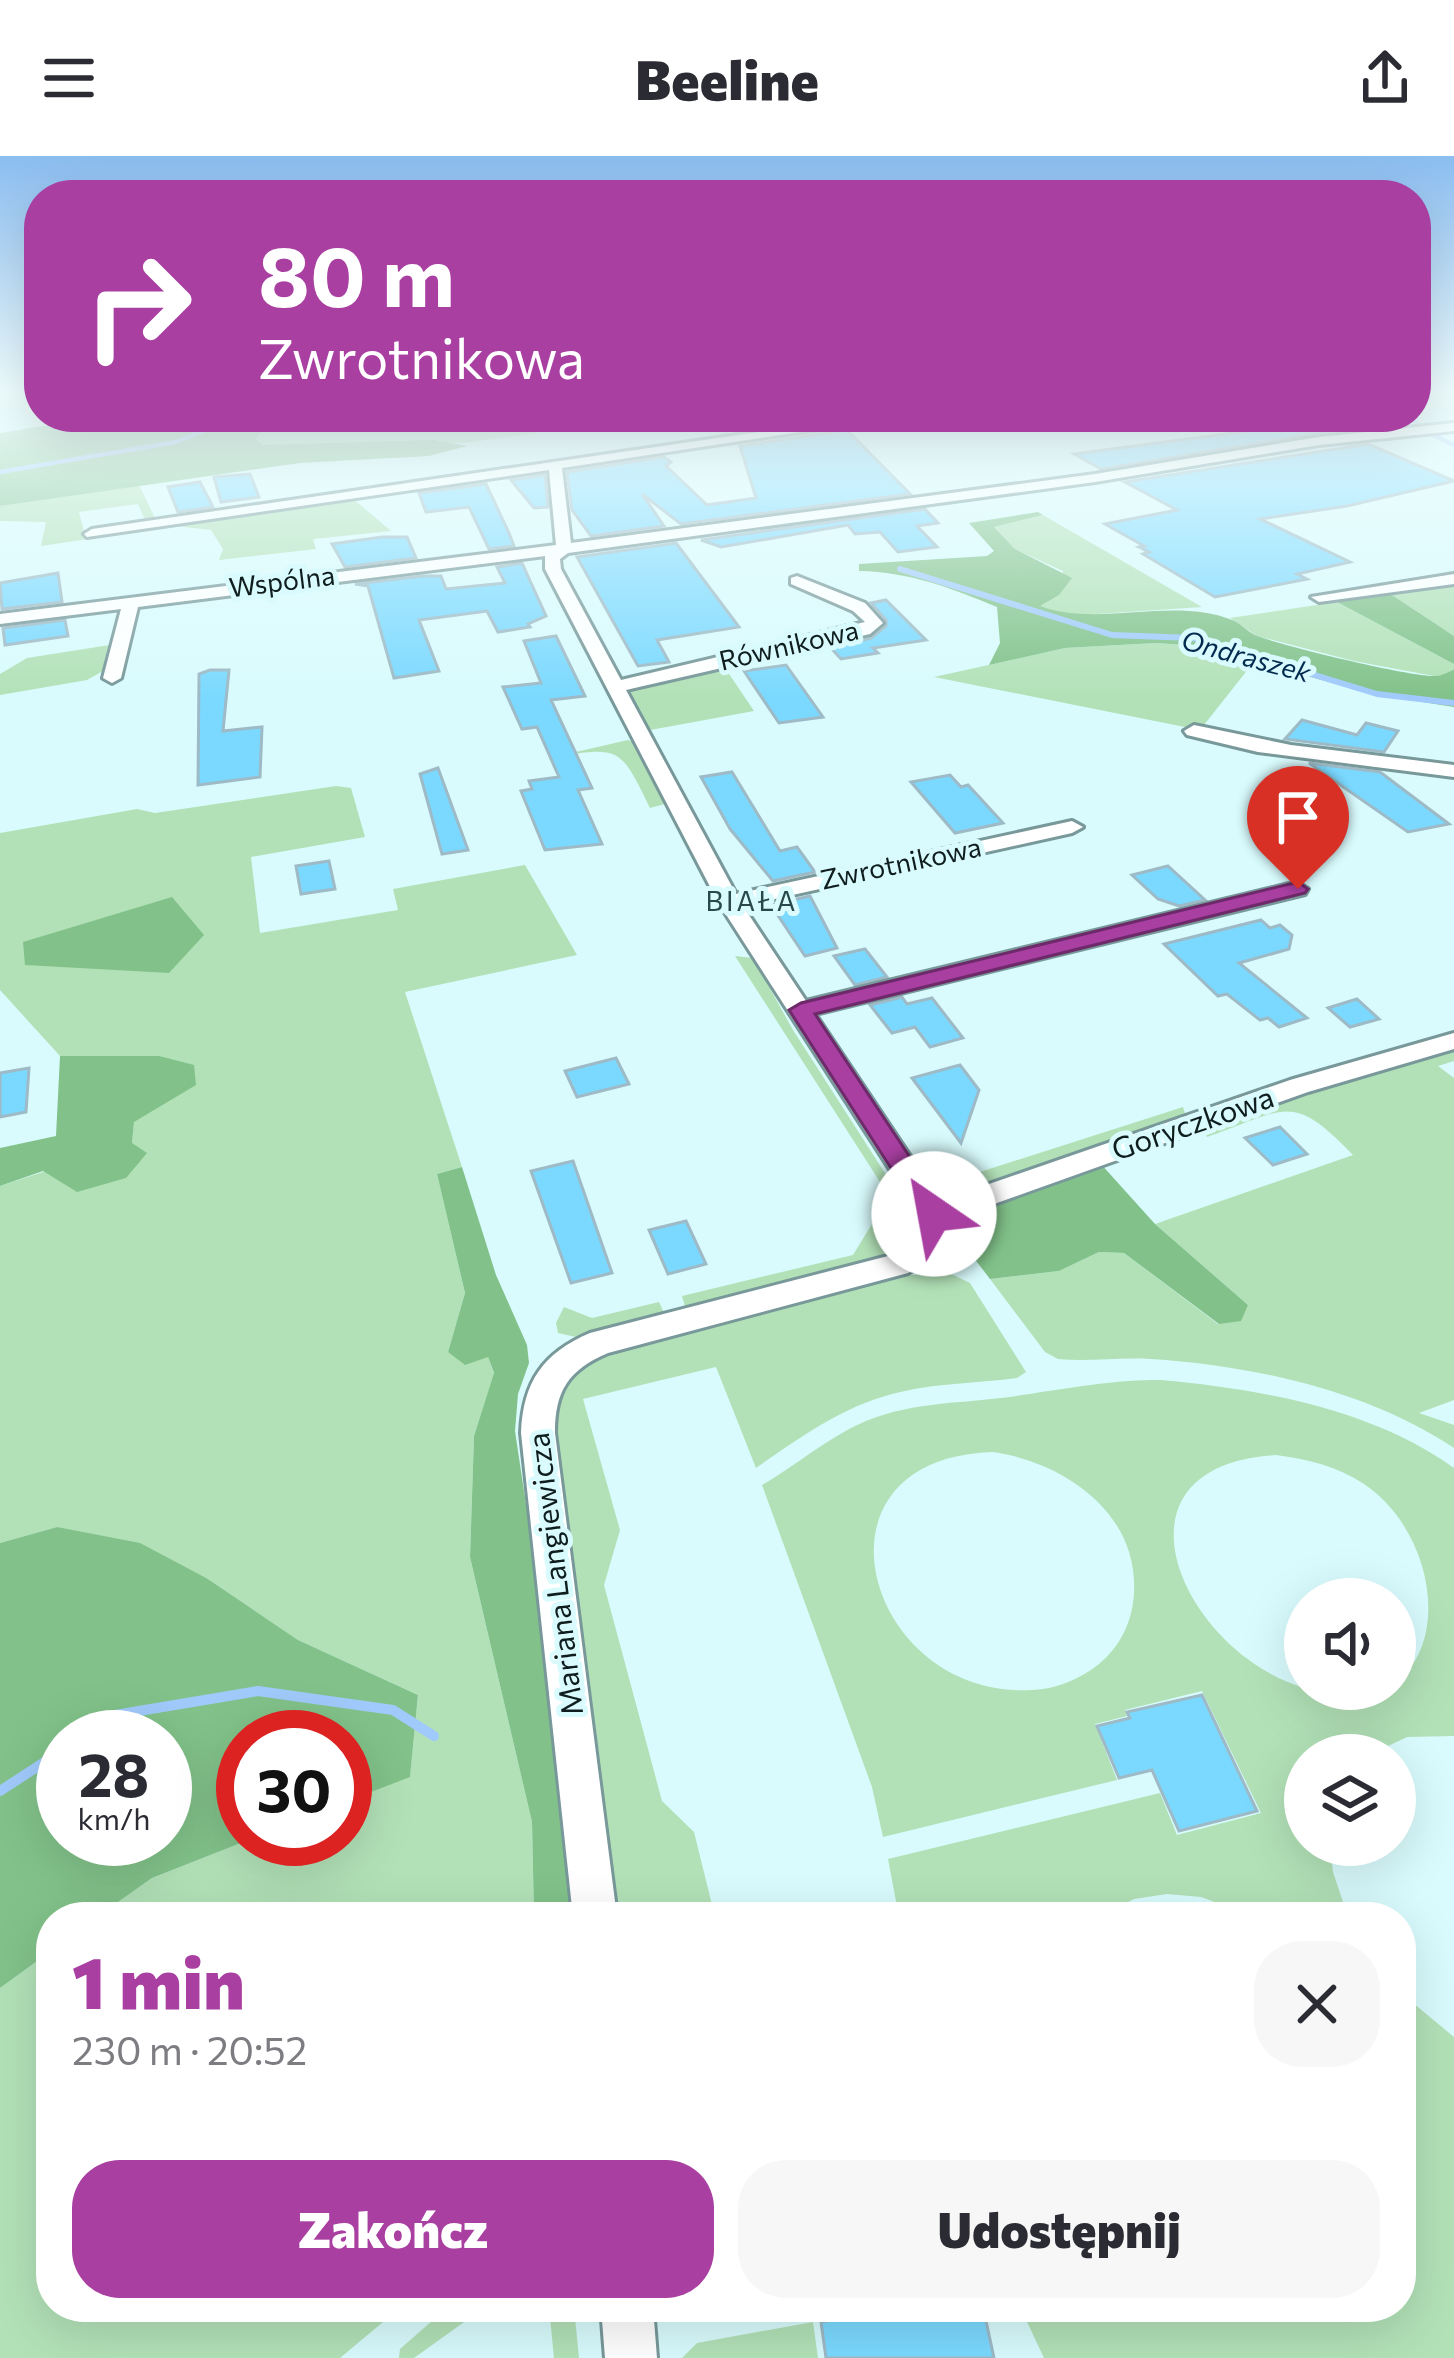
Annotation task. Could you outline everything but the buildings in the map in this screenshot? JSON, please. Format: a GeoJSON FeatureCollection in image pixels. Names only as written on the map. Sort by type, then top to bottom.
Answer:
{"type":"FeatureCollection","features":[{"type":"Feature","properties":{"kind":"street"},"geometry":{"type":"LineString","coordinates":[[92,534],[375,492]]}},
{"type":"Feature","properties":{"kind":"street"},"geometry":{"type":"LineString","coordinates":[[558,492],[564,549],[552,557],[553,569],[614,687],[729,902],[934,1214]]}},
{"type":"Feature","properties":{"kind":"street","name":"Wspólna"},"geometry":{"type":"LineString","coordinates":[[0,619],[992,492]]}},
{"type":"Feature","properties":{"kind":"street"},"geometry":{"type":"LineString","coordinates":[[1319,597],[1454,579]]}},
{"type":"Feature","properties":{"kind":"street","name":"Równikowa"},"geometry":{"type":"LineString","coordinates":[[614,687],[864,630],[875,623],[859,607],[797,581]]}},
{"type":"Feature","properties":{"kind":"street"},"geometry":{"type":"LineString","coordinates":[[112,678],[131,601]]}},
{"type":"Feature","properties":{"kind":"street"},"geometry":{"type":"LineString","coordinates":[[1194,730],[1271,751],[1372,758],[1454,771]]}},
{"type":"Feature","properties":{"kind":"street","name":"Zwrotnikowa"},"geometry":{"type":"LineString","coordinates":[[729,902],[1072,827]]}},
{"type":"Feature","properties":{"kind":"street"},"geometry":{"type":"LineString","coordinates":[[801,1010],[1298,889]]}},
{"type":"Feature","properties":{"kind":"street","name":"Goryczkowa"},"geometry":{"type":"LineString","coordinates":[[934,1214],[1299,1086],[1454,1041]]}},
{"type":"Feature","properties":{"kind":"street","name":"Mariana Langiewicza"},"geometry":{"type":"LineString","coordinates":[[593,1902],[538,1433],[544,1381],[558,1362],[601,1342],[897,1265],[931,1246],[942,1227],[934,1214]]}},
{"type":"Feature","properties":{"kind":"street"},"geometry":{"type":"LineString","coordinates":[[628,2322],[632,2358]]}},
{"type":"Feature","properties":{"kind":"green space"},"geometry":{"type":"Polygon","coordinates":[[[0,492],[99,492],[0,506],[0,492]]]}},
{"type":"Feature","properties":{"kind":"green space"},"geometry":{"type":"Polygon","coordinates":[[[85,492],[142,492],[157,522],[147,524],[138,504],[79,512],[85,535],[350,496],[391,531],[313,539],[316,549],[219,560],[223,549],[211,530],[175,526],[41,546],[46,522],[0,521],[0,506],[85,492]]]}},
{"type":"Feature","properties":{"kind":"green space"},"geometry":{"type":"Polygon","coordinates":[[[1043,515],[1202,607],[1067,616],[1038,606],[1059,595],[1063,571],[1015,549],[994,527],[1043,515]]]}},
{"type":"Feature","properties":{"kind":"green space"},"geometry":{"type":"Polygon","coordinates":[[[1043,515],[994,527],[1015,549],[1072,578],[1059,595],[1040,606],[1086,614],[1209,613],[1269,640],[1346,660],[1424,675],[1439,676],[1454,669],[1454,707],[1372,694],[1199,646],[1156,643],[1065,648],[989,665],[1000,643],[997,607],[913,578],[859,571],[859,564],[987,556],[994,551],[969,523],[1043,515]]]}},
{"type":"Feature","properties":{"kind":"green space"},"geometry":{"type":"Polygon","coordinates":[[[1454,582],[1454,636],[1386,591],[1454,582]]]}},
{"type":"Feature","properties":{"kind":"green space"},"geometry":{"type":"Polygon","coordinates":[[[1386,591],[1454,636],[1454,664],[1337,602],[1338,596],[1386,591]]]}},
{"type":"Feature","properties":{"kind":"green space"},"geometry":{"type":"Polygon","coordinates":[[[1337,602],[1454,664],[1454,669],[1439,677],[1354,661],[1257,636],[1230,618],[1337,602]]]}},
{"type":"Feature","properties":{"kind":"green space"},"geometry":{"type":"Polygon","coordinates":[[[1156,643],[1199,646],[1253,663],[1200,730],[934,677],[1065,648],[1156,643]]]}},
{"type":"Feature","properties":{"kind":"green space"},"geometry":{"type":"Polygon","coordinates":[[[116,644],[110,667],[87,680],[0,695],[0,674],[27,658],[116,644]]]}},
{"type":"Feature","properties":{"kind":"green space"},"geometry":{"type":"Polygon","coordinates":[[[723,665],[754,711],[645,731],[627,691],[723,665]]]}},
{"type":"Feature","properties":{"kind":"green space"},"geometry":{"type":"Polygon","coordinates":[[[634,742],[665,804],[650,808],[632,773],[616,756],[593,752],[554,757],[634,742]]]}},
{"type":"Feature","properties":{"kind":"green space"},"geometry":{"type":"Polygon","coordinates":[[[336,786],[351,788],[365,837],[251,857],[260,933],[398,910],[393,889],[525,865],[577,955],[405,992],[462,1167],[437,1174],[465,1293],[448,1352],[488,1357],[494,1374],[474,1436],[470,1557],[532,1822],[534,1902],[118,1902],[152,1878],[216,1853],[216,1866],[372,1866],[372,1791],[410,1776],[418,1695],[298,1640],[208,1579],[57,1527],[0,1543],[0,1186],[132,1143],[134,1122],[159,1056],[60,1056],[0,990],[0,833],[137,809],[155,813],[336,786]]]}},
{"type":"Feature","properties":{"kind":"green space"},"geometry":{"type":"Polygon","coordinates":[[[172,897],[204,935],[169,973],[25,965],[23,942],[172,897]]]}},
{"type":"Feature","properties":{"kind":"green space"},"geometry":{"type":"Polygon","coordinates":[[[735,956],[753,958],[793,1030],[917,1223],[913,1238],[886,1258],[735,1293],[686,1310],[682,1296],[853,1255],[889,1196],[735,956]]]}},
{"type":"Feature","properties":{"kind":"green space"},"geometry":{"type":"Polygon","coordinates":[[[1454,1049],[1454,1061],[1438,1066],[1454,1078],[1454,1400],[1419,1413],[1454,1425],[1454,1448],[1347,1396],[1269,1375],[1151,1359],[1058,1359],[1045,1352],[990,1279],[1059,1271],[1099,1252],[1124,1253],[1218,1324],[1248,1305],[1155,1224],[1353,1155],[1332,1134],[1300,1114],[1271,1114],[1207,1137],[1203,1130],[1313,1089],[1454,1049]]]}},
{"type":"Feature","properties":{"kind":"green space"},"geometry":{"type":"Polygon","coordinates":[[[60,1056],[159,1056],[194,1065],[196,1085],[134,1122],[132,1143],[147,1153],[126,1178],[77,1192],[43,1171],[0,1186],[0,1148],[56,1136],[60,1056]]]}},
{"type":"Feature","properties":{"kind":"green space"},"geometry":{"type":"Polygon","coordinates":[[[1183,1107],[1186,1117],[951,1197],[933,1187],[1183,1107]]]}},
{"type":"Feature","properties":{"kind":"green space"},"geometry":{"type":"Polygon","coordinates":[[[1100,1163],[1155,1224],[1248,1305],[1241,1321],[1219,1324],[1124,1253],[1099,1252],[1059,1271],[990,1279],[954,1232],[975,1210],[1100,1163]]]}},
{"type":"Feature","properties":{"kind":"green space"},"geometry":{"type":"Polygon","coordinates":[[[462,1167],[496,1275],[527,1345],[529,1363],[518,1394],[515,1431],[542,1611],[574,1902],[534,1902],[532,1822],[470,1557],[474,1436],[494,1373],[488,1357],[465,1365],[448,1352],[465,1293],[437,1174],[462,1167]]]}},
{"type":"Feature","properties":{"kind":"green space"},"geometry":{"type":"Polygon","coordinates":[[[945,1271],[970,1283],[1026,1372],[1017,1378],[884,1396],[827,1422],[756,1468],[716,1367],[583,1399],[620,1530],[604,1585],[662,1801],[694,1832],[711,1902],[607,1902],[549,1430],[559,1388],[579,1366],[607,1351],[896,1277],[945,1271]]]}},
{"type":"Feature","properties":{"kind":"green space"},"geometry":{"type":"Polygon","coordinates":[[[659,1302],[665,1315],[576,1337],[558,1333],[556,1323],[564,1307],[592,1318],[659,1302]]]}},
{"type":"Feature","properties":{"kind":"green space"},"geometry":{"type":"Polygon","coordinates":[[[1161,1380],[1237,1389],[1351,1417],[1388,1431],[1454,1468],[1454,1736],[1284,1734],[1284,1866],[1332,1866],[1343,1902],[1215,1902],[1167,1894],[1128,1902],[896,1902],[888,1859],[1160,1793],[1177,1835],[1261,1813],[1202,1691],[1125,1710],[1127,1716],[1095,1724],[1117,1780],[883,1837],[872,1787],[762,1485],[839,1435],[885,1414],[1161,1380]],[[993,1452],[932,1464],[893,1493],[875,1533],[877,1577],[895,1621],[928,1658],[975,1683],[1032,1690],[1068,1682],[1107,1657],[1128,1622],[1134,1592],[1124,1538],[1091,1496],[1045,1467],[993,1452]],[[1276,1455],[1221,1467],[1188,1491],[1174,1524],[1178,1562],[1195,1602],[1224,1638],[1261,1668],[1284,1678],[1284,1710],[1416,1710],[1416,1657],[1428,1611],[1418,1554],[1386,1503],[1354,1478],[1321,1464],[1276,1455]]]}},
{"type":"Feature","properties":{"kind":"green space"},"geometry":{"type":"Polygon","coordinates":[[[57,1527],[140,1543],[208,1579],[298,1640],[418,1695],[410,1777],[372,1792],[372,1710],[216,1710],[216,1853],[192,1862],[192,1710],[36,1710],[36,1866],[182,1866],[152,1878],[118,1902],[36,1902],[36,1962],[0,1988],[0,1543],[57,1527]]]}},
{"type":"Feature","properties":{"kind":"green space"},"geometry":{"type":"Polygon","coordinates":[[[36,1962],[36,2322],[383,2322],[340,2358],[0,2358],[0,1988],[36,1962]]]}},
{"type":"Feature","properties":{"kind":"green space"},"geometry":{"type":"Polygon","coordinates":[[[1416,2005],[1454,2037],[1454,2358],[1044,2358],[1027,2322],[1416,2322],[1416,2005]]]}},
{"type":"Feature","properties":{"kind":"green space"},"geometry":{"type":"Polygon","coordinates":[[[431,2322],[464,2322],[414,2358],[399,2358],[400,2349],[431,2322]]]}},
{"type":"Feature","properties":{"kind":"green space"},"geometry":{"type":"Polygon","coordinates":[[[550,2322],[575,2322],[579,2358],[554,2358],[550,2322]]]}},
{"type":"Feature","properties":{"kind":"green space"},"geometry":{"type":"Polygon","coordinates":[[[813,2322],[818,2358],[682,2358],[697,2343],[813,2322]]]}},
{"type":"Feature","properties":{"kind":"waterway","name":"Ondraszek"},"geometry":{"type":"LineString","coordinates":[[900,569],[1112,635],[1193,638],[1377,694],[1454,703]]}},
{"type":"Feature","properties":{"kind":"waterway"},"geometry":{"type":"LineString","coordinates":[[145,1710],[258,1691],[393,1710],[434,1736]]}},
{"type":"Feature","properties":{"kind":"waterway"},"geometry":{"type":"LineString","coordinates":[[0,1791],[36,1768]]}},
{"type":"Feature","properties":{"kind":"district","name":"BIAŁA"},"geometry":{"type":"Point","coordinates":[752,902]}},
{"type":"Feature","properties":{"kind":"route"},"geometry":{"type":"LineString","coordinates":[[934,1214],[801,1010],[1298,889]]}}]}
